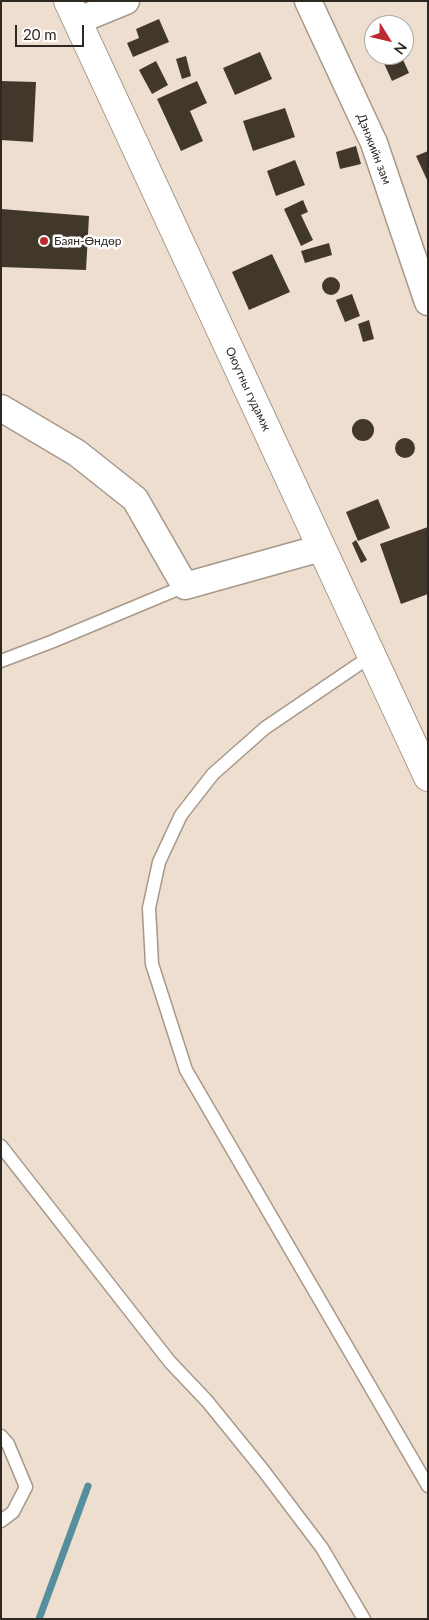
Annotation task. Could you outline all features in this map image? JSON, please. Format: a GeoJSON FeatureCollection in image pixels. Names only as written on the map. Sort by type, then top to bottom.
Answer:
{"type":"FeatureCollection","features":[{"type":"Feature","properties":{"kind":"street"},"geometry":{"type":"LineString","coordinates":[[72,11],[126,1]]}},
{"type":"Feature","properties":{"kind":"street","name":"Дэнжийн зам"},"geometry":{"type":"LineString","coordinates":[[308,1],[374,143],[428,302]]}},
{"type":"Feature","properties":{"kind":"street","name":"Оюутны гудамж"},"geometry":{"type":"LineString","coordinates":[[72,11],[428,777]]}},
{"type":"Feature","properties":{"kind":"street"},"geometry":{"type":"LineString","coordinates":[[3,406],[77,453],[135,499],[185,586],[321,548]]}},
{"type":"Feature","properties":{"kind":"lane"},"geometry":{"type":"LineString","coordinates":[[1,661],[185,586]]}},
{"type":"Feature","properties":{"kind":"lane"},"geometry":{"type":"LineString","coordinates":[[371,656],[265,728],[213,774],[181,815],[158,862],[149,908],[152,964],[186,1070],[428,1486]]}},
{"type":"Feature","properties":{"kind":"lane"},"geometry":{"type":"LineString","coordinates":[[1,1146],[170,1362],[207,1401],[263,1470],[322,1548],[364,1619]]}},
{"type":"Feature","properties":{"kind":"lane"},"geometry":{"type":"LineString","coordinates":[[1,1436],[8,1444],[26,1487],[13,1512],[1,1522]]}},
{"type":"Feature","properties":{"kind":"building"},"geometry":{"type":"Polygon","coordinates":[[[159,19],[169,42],[133,57],[127,43],[139,38],[136,29],[159,19]]]}},
{"type":"Feature","properties":{"kind":"building"},"geometry":{"type":"Polygon","coordinates":[[[260,52],[272,79],[235,95],[223,68],[260,52]]]}},
{"type":"Feature","properties":{"kind":"building"},"geometry":{"type":"Polygon","coordinates":[[[186,56],[191,76],[182,79],[176,59],[186,56]]]}},
{"type":"Feature","properties":{"kind":"building"},"geometry":{"type":"Polygon","coordinates":[[[156,61],[168,85],[152,94],[139,70],[156,61]]]}},
{"type":"Feature","properties":{"kind":"building"},"geometry":{"type":"Polygon","coordinates":[[[385,65],[405,65],[409,73],[392,81],[385,65]]]}},
{"type":"Feature","properties":{"kind":"building"},"geometry":{"type":"Polygon","coordinates":[[[1,81],[36,82],[33,142],[1,140],[1,81]]]}},
{"type":"Feature","properties":{"kind":"building"},"geometry":{"type":"Polygon","coordinates":[[[197,81],[207,103],[190,111],[203,141],[181,151],[157,99],[197,81]]]}},
{"type":"Feature","properties":{"kind":"building"},"geometry":{"type":"Polygon","coordinates":[[[285,108],[295,137],[253,151],[243,121],[285,108]]]}},
{"type":"Feature","properties":{"kind":"building"},"geometry":{"type":"Polygon","coordinates":[[[356,146],[361,164],[340,169],[336,152],[356,146]]]}},
{"type":"Feature","properties":{"kind":"building"},"geometry":{"type":"Polygon","coordinates":[[[428,151],[428,182],[416,156],[428,151]]]}},
{"type":"Feature","properties":{"kind":"building"},"geometry":{"type":"Polygon","coordinates":[[[295,160],[305,185],[276,196],[267,171],[295,160]]]}},
{"type":"Feature","properties":{"kind":"building"},"geometry":{"type":"Polygon","coordinates":[[[303,200],[308,212],[301,215],[313,240],[301,246],[284,209],[303,200]]]}},
{"type":"Feature","properties":{"kind":"building","name":"Баян-Өндөр"},"geometry":{"type":"Polygon","coordinates":[[[1,209],[89,216],[86,270],[1,267],[1,209]]]}},
{"type":"Feature","properties":{"kind":"building"},"geometry":{"type":"Polygon","coordinates":[[[329,243],[332,255],[305,263],[301,251],[329,243]]]}},
{"type":"Feature","properties":{"kind":"building"},"geometry":{"type":"Polygon","coordinates":[[[272,254],[290,292],[249,310],[232,272],[272,254]]]}},
{"type":"Feature","properties":{"kind":"building"},"geometry":{"type":"Polygon","coordinates":[[[331,277],[337,280],[340,286],[337,292],[331,295],[325,292],[322,286],[325,280],[331,277]]]}},
{"type":"Feature","properties":{"kind":"building"},"geometry":{"type":"Polygon","coordinates":[[[352,294],[360,316],[345,322],[336,300],[352,294]]]}},
{"type":"Feature","properties":{"kind":"building"},"geometry":{"type":"Polygon","coordinates":[[[369,320],[374,339],[363,342],[358,324],[369,320]]]}},
{"type":"Feature","properties":{"kind":"building"},"geometry":{"type":"Polygon","coordinates":[[[363,419],[371,422],[374,430],[371,438],[363,441],[355,438],[352,430],[355,422],[363,419]]]}},
{"type":"Feature","properties":{"kind":"building"},"geometry":{"type":"Polygon","coordinates":[[[405,438],[412,441],[415,448],[412,455],[405,458],[398,455],[395,448],[398,441],[405,438]]]}},
{"type":"Feature","properties":{"kind":"building"},"geometry":{"type":"Polygon","coordinates":[[[378,499],[390,528],[358,541],[346,512],[378,499]]]}},
{"type":"Feature","properties":{"kind":"building"},"geometry":{"type":"Polygon","coordinates":[[[428,527],[428,594],[401,604],[380,544],[428,527]]]}},
{"type":"Feature","properties":{"kind":"building"},"geometry":{"type":"Polygon","coordinates":[[[356,540],[367,560],[361,563],[352,543],[356,540]]]}},
{"type":"Feature","properties":{"kind":"waterway"},"geometry":{"type":"LineString","coordinates":[[39,1619],[88,1486]]}},
{"type":"Feature","properties":{"kind":"place","name":"Баян-Өндөр"},"geometry":{"type":"Point","coordinates":[44,241]}}]}
